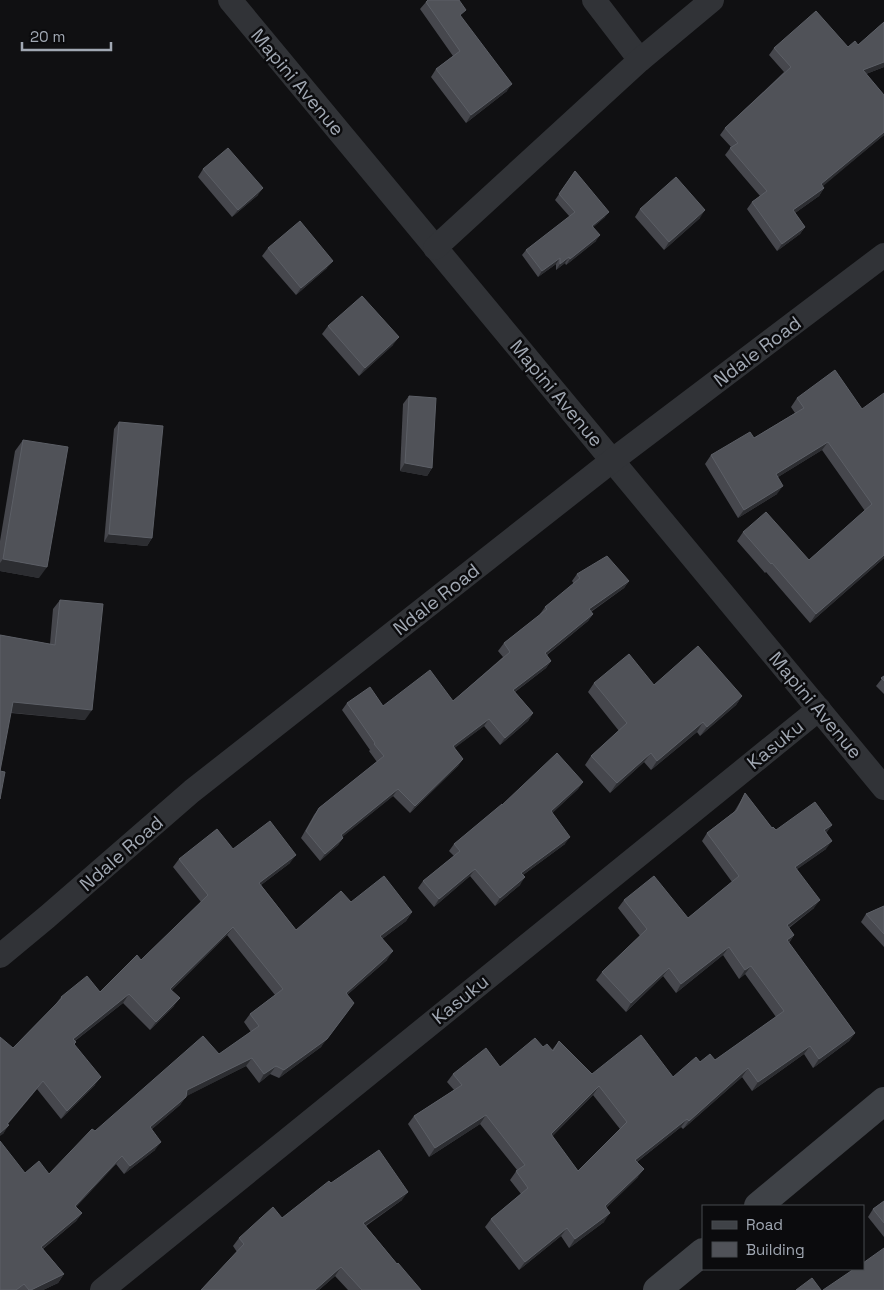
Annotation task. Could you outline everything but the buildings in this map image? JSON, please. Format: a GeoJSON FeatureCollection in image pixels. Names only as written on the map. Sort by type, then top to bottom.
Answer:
{"type":"FeatureCollection","features":[{"type":"Feature","properties":{"kind":"street","name":"Mapini Avenue"},"geometry":{"type":"LineString","coordinates":[[230,0],[884,788]]}},
{"type":"Feature","properties":{"kind":"street"},"geometry":{"type":"LineString","coordinates":[[594,0],[640,60]]}},
{"type":"Feature","properties":{"kind":"street"},"geometry":{"type":"LineString","coordinates":[[435,248],[640,60],[712,0]]}},
{"type":"Feature","properties":{"kind":"street","name":"Ndale Road"},"geometry":{"type":"LineString","coordinates":[[0,956],[192,791],[613,460],[884,255]]}},
{"type":"Feature","properties":{"kind":"street","name":"Kasuku"},"geometry":{"type":"LineString","coordinates":[[102,1290],[819,708]]}},
{"type":"Feature","properties":{"kind":"street"},"geometry":{"type":"LineString","coordinates":[[759,1205],[884,1101]]}},
{"type":"Feature","properties":{"kind":"street"},"geometry":{"type":"LineString","coordinates":[[657,1290],[702,1253]]}}]}
